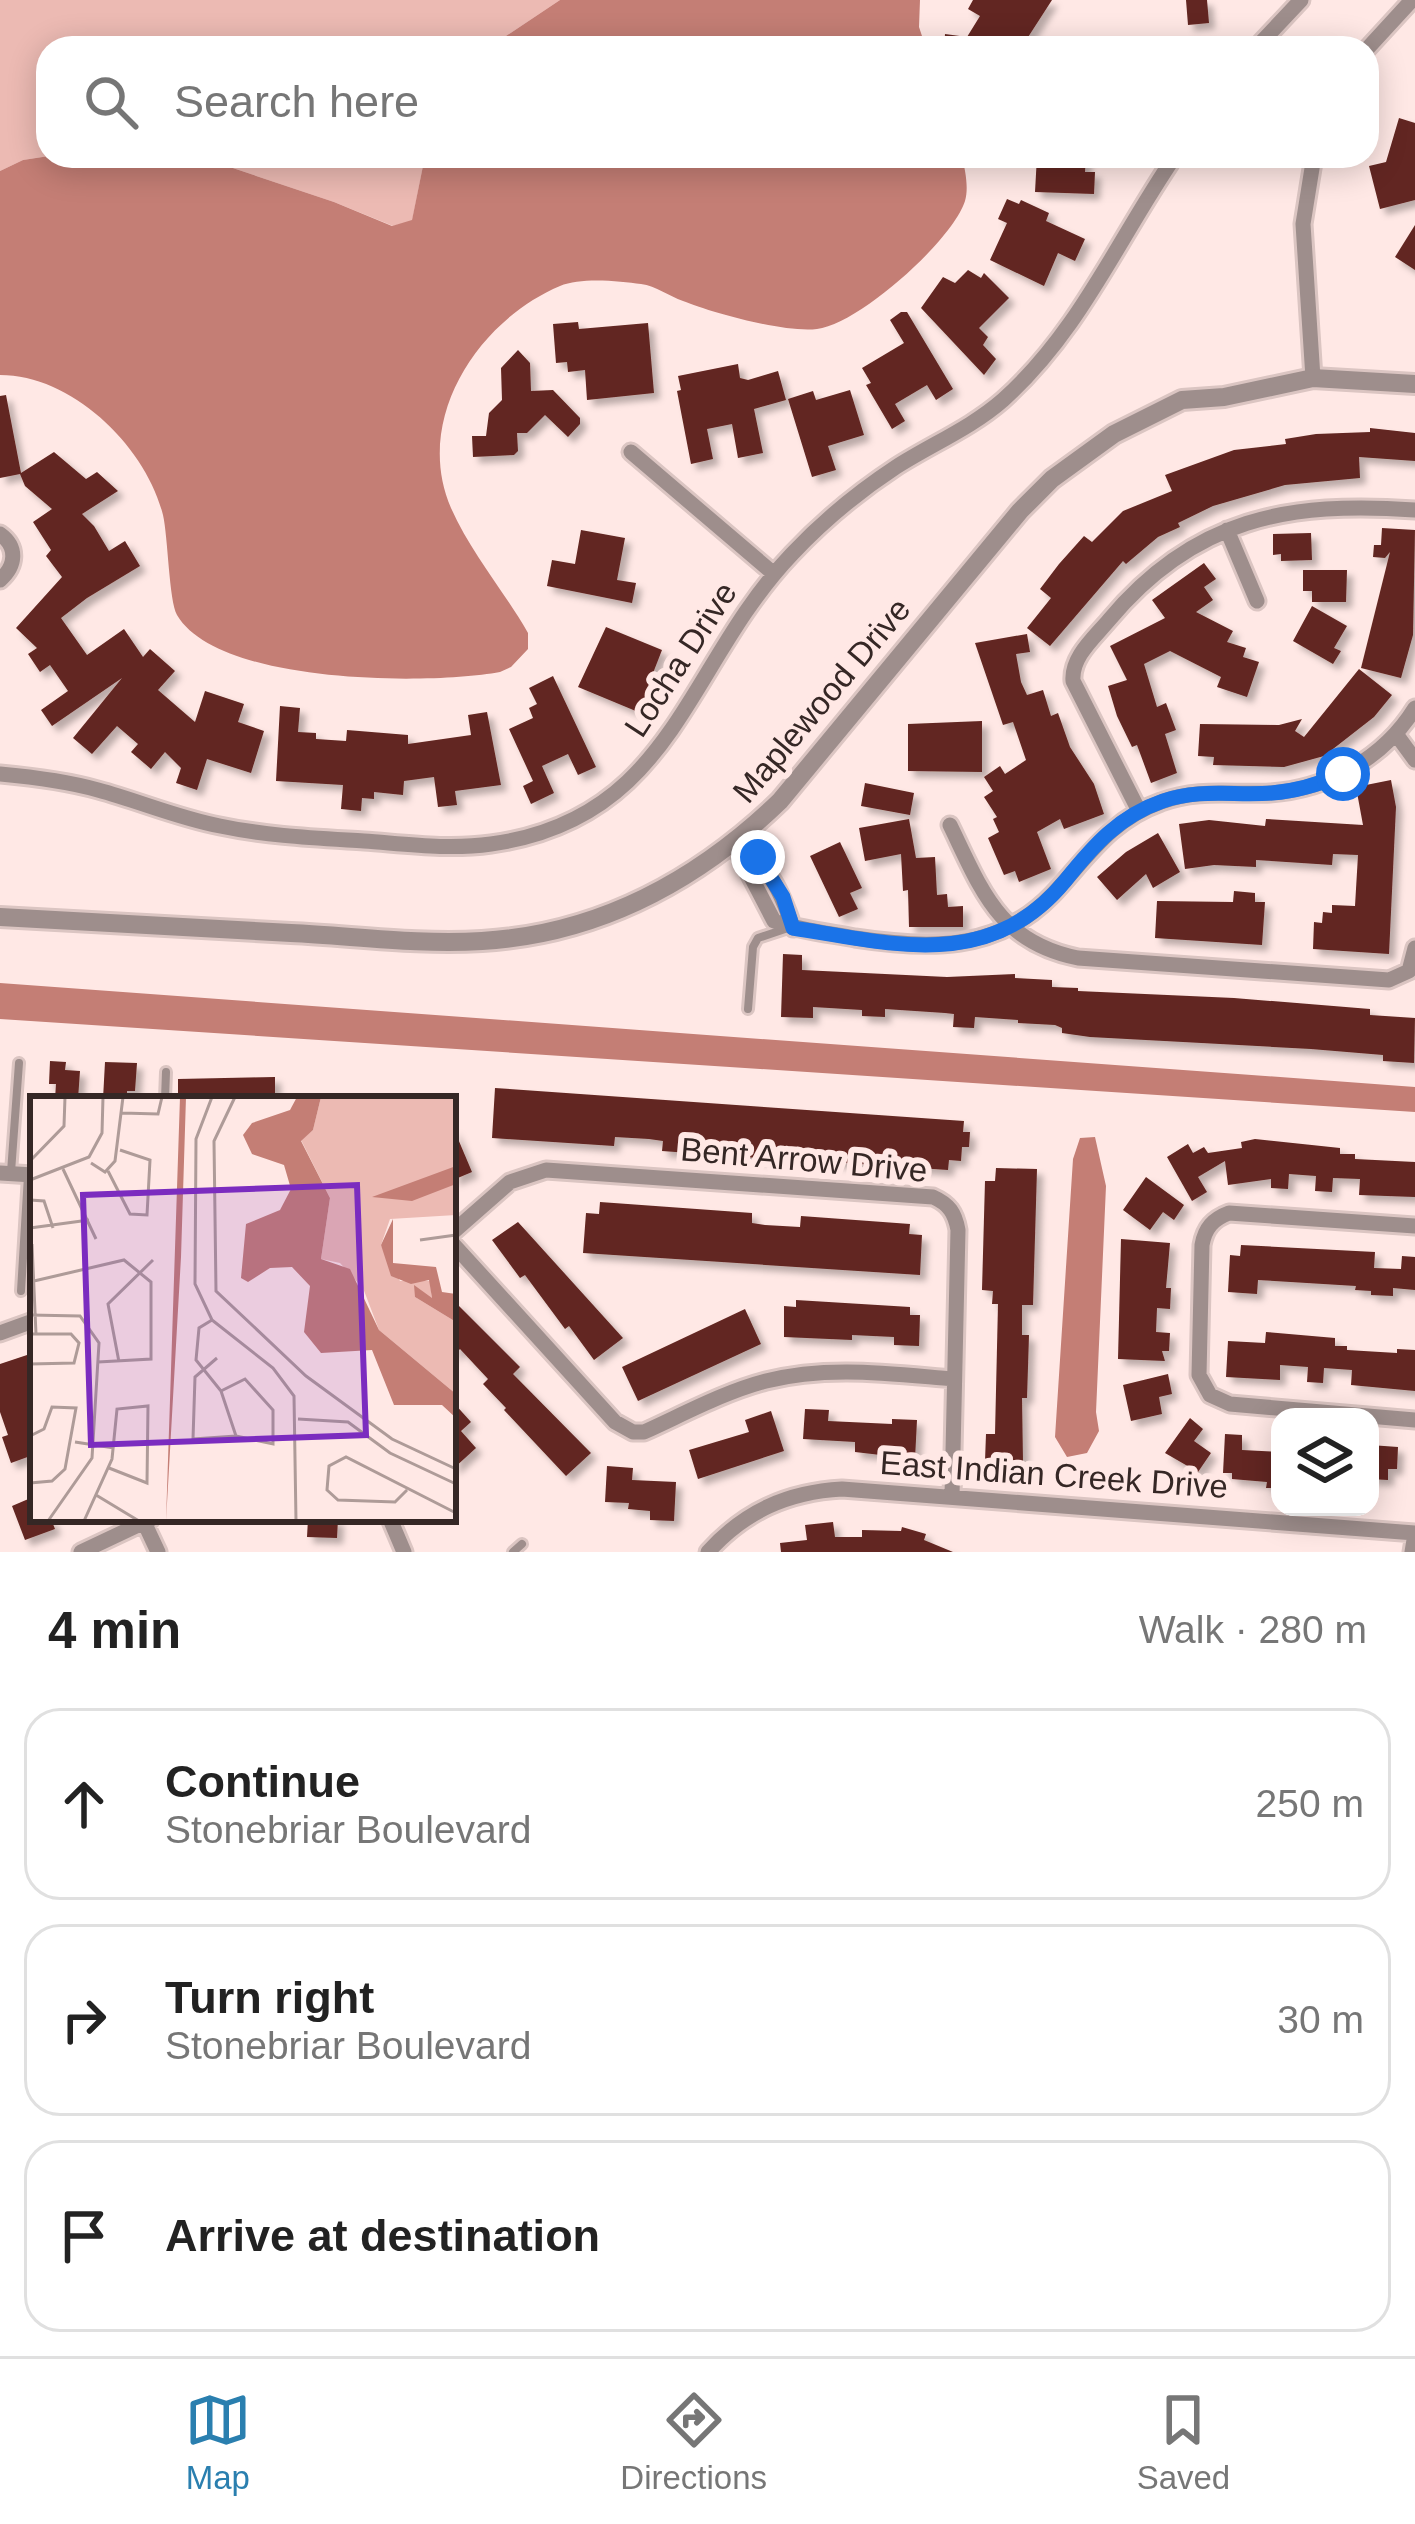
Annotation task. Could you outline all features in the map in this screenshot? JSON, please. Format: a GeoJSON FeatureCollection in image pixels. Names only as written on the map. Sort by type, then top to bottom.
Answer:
{"type":"FeatureCollection","features":[{"type":"Feature","properties":{"kind":"street"},"geometry":{"type":"LineString","coordinates":[[1267,36],[1301,0]]}},
{"type":"Feature","properties":{"kind":"street"},"geometry":{"type":"LineString","coordinates":[[1379,36],[1412,0]]}},
{"type":"Feature","properties":{"kind":"street","name":"Locha Drive"},"geometry":{"type":"LineString","coordinates":[[0,774],[70,783],[177,816],[265,834],[440,847],[515,839],[550,829],[603,801],[648,763],[684,715],[743,614],[826,520],[861,491],[972,424],[1028,375],[1105,276],[1167,168]]}},
{"type":"Feature","properties":{"kind":"street"},"geometry":{"type":"LineString","coordinates":[[1312,168],[1303,237],[1313,379]]}},
{"type":"Feature","properties":{"kind":"street","name":"Maplewood Drive"},"geometry":{"type":"LineString","coordinates":[[0,917],[483,941],[551,931],[617,912],[659,893],[734,844],[780,801],[1010,523],[1076,460],[1114,434],[1182,400],[1224,397],[1313,379],[1415,384]]}},
{"type":"Feature","properties":{"kind":"street"},"geometry":{"type":"LineString","coordinates":[[631,452],[774,574]]}},
{"type":"Feature","properties":{"kind":"street"},"geometry":{"type":"LineString","coordinates":[[1139,811],[1073,682],[1072,670],[1122,604],[1180,556],[1227,530],[1318,507],[1415,510]]}},
{"type":"Feature","properties":{"kind":"street"},"geometry":{"type":"LineString","coordinates":[[1227,530],[1257,601]]}},
{"type":"Feature","properties":{"kind":"street"},"geometry":{"type":"LineString","coordinates":[[0,534],[14,555],[9,572],[0,580]]}},
{"type":"Feature","properties":{"kind":"street"},"geometry":{"type":"LineString","coordinates":[[734,844],[774,921],[793,928],[929,947],[979,939],[1012,926],[1048,899],[1098,841],[1139,811],[1189,794],[1268,794],[1319,784],[1365,760],[1396,734],[1415,708]]}},
{"type":"Feature","properties":{"kind":"street"},"geometry":{"type":"LineString","coordinates":[[1396,734],[1415,760]]}},
{"type":"Feature","properties":{"kind":"street"},"geometry":{"type":"LineString","coordinates":[[950,825],[992,908],[1040,948],[1078,958],[1389,980],[1400,979],[1409,971],[1415,948]]}},
{"type":"Feature","properties":{"kind":"street","name":"Bent Arrow Drive"},"geometry":{"type":"LineString","coordinates":[[456,1229],[510,1182],[546,1170],[933,1197],[951,1209],[958,1230],[952,1496]]}},
{"type":"Feature","properties":{"kind":"street"},"geometry":{"type":"LineString","coordinates":[[1415,1226],[1229,1213],[1219,1217],[1204,1234],[1202,1245],[1199,1375],[1210,1395],[1230,1404],[1415,1420]]}},
{"type":"Feature","properties":{"kind":"street"},"geometry":{"type":"LineString","coordinates":[[456,1247],[615,1422],[633,1432],[644,1432],[727,1394],[785,1376],[848,1371],[954,1379]]}},
{"type":"Feature","properties":{"kind":"street"},"geometry":{"type":"LineString","coordinates":[[0,1334],[30,1322]]}},
{"type":"Feature","properties":{"kind":"street","name":"East Indian Creek Drive"},"geometry":{"type":"LineString","coordinates":[[708,1552],[758,1510],[805,1492],[842,1489],[1415,1533]]}},
{"type":"Feature","properties":{"kind":"street"},"geometry":{"type":"LineString","coordinates":[[81,1552],[145,1522]]}},
{"type":"Feature","properties":{"kind":"street"},"geometry":{"type":"LineString","coordinates":[[147,1522],[158,1552]]}},
{"type":"Feature","properties":{"kind":"street"},"geometry":{"type":"LineString","coordinates":[[391,1522],[404,1552]]}},
{"type":"Feature","properties":{"kind":"street"},"geometry":{"type":"LineString","coordinates":[[1412,1552],[1415,1533]]}},
{"type":"Feature","properties":{"kind":"lane"},"geometry":{"type":"LineString","coordinates":[[748,1009],[753,947],[758,938],[793,928]]}},
{"type":"Feature","properties":{"kind":"lane"},"geometry":{"type":"LineString","coordinates":[[19,1063],[21,1291]]}},
{"type":"Feature","properties":{"kind":"lane"},"geometry":{"type":"LineString","coordinates":[[165,1096],[166,1072]]}},
{"type":"Feature","properties":{"kind":"lane"},"geometry":{"type":"LineString","coordinates":[[513,1552],[523,1544]]}},
{"type":"Feature","properties":{"kind":"shaded area"},"geometry":{"type":"Polygon","coordinates":[[[0,0],[560,0],[506,36],[36,36],[36,158],[0,171],[0,0]]]}},
{"type":"Feature","properties":{"kind":"shaded area"},"geometry":{"type":"Polygon","coordinates":[[[560,0],[920,0],[922,36],[506,36],[560,0]]]}},
{"type":"Feature","properties":{"kind":"shaded area"},"geometry":{"type":"Polygon","coordinates":[[[36,158],[36,168],[233,168],[392,226],[412,220],[423,168],[964,168],[967,190],[957,218],[924,258],[879,297],[835,324],[787,328],[696,306],[647,285],[600,281],[560,286],[503,323],[479,348],[447,408],[440,441],[441,475],[459,525],[528,633],[528,649],[500,672],[377,678],[278,667],[235,655],[200,638],[177,615],[163,515],[141,464],[103,419],[79,401],[27,378],[0,375],[0,171],[36,158]]]}},
{"type":"Feature","properties":{"kind":"shaded area"},"geometry":{"type":"Polygon","coordinates":[[[233,168],[423,168],[412,221],[393,226],[233,168]]]}},
{"type":"Feature","properties":{"kind":"shaded area"},"geometry":{"type":"Polygon","coordinates":[[[0,983],[1415,1087],[1415,1112],[0,1019],[0,983]]]}},
{"type":"Feature","properties":{"kind":"shaded area"},"geometry":{"type":"Polygon","coordinates":[[[1095,1137],[1106,1186],[1099,1431],[1087,1453],[1067,1457],[1055,1437],[1073,1159],[1080,1138],[1095,1137]]]}},
{"type":"Feature","properties":{"kind":"building"},"geometry":{"type":"Polygon","coordinates":[[[973,0],[1052,0],[1029,36],[968,36],[980,16],[968,9],[973,0]]]}},
{"type":"Feature","properties":{"kind":"building"},"geometry":{"type":"Polygon","coordinates":[[[1186,0],[1207,0],[1209,23],[1188,25],[1186,0]]]}},
{"type":"Feature","properties":{"kind":"building"},"geometry":{"type":"Polygon","coordinates":[[[1399,118],[1415,123],[1415,200],[1380,209],[1370,168],[1386,162],[1399,118]]]}},
{"type":"Feature","properties":{"kind":"building"},"geometry":{"type":"Polygon","coordinates":[[[1036,168],[1095,172],[1094,194],[1035,192],[1036,168]]]}},
{"type":"Feature","properties":{"kind":"building"},"geometry":{"type":"Polygon","coordinates":[[[1007,199],[1049,213],[1046,221],[1085,239],[1075,261],[1058,253],[1044,286],[990,260],[1007,223],[998,219],[1007,199]]]}},
{"type":"Feature","properties":{"kind":"building"},"geometry":{"type":"Polygon","coordinates":[[[1415,225],[1415,270],[1395,257],[1415,225]]]}},
{"type":"Feature","properties":{"kind":"building"},"geometry":{"type":"Polygon","coordinates":[[[968,270],[981,278],[984,273],[1009,298],[979,328],[988,337],[983,345],[996,359],[984,375],[921,308],[943,277],[955,283],[968,270]]]}},
{"type":"Feature","properties":{"kind":"building"},"geometry":{"type":"Polygon","coordinates":[[[907,312],[953,389],[936,400],[927,385],[895,404],[905,421],[892,429],[866,385],[871,383],[862,368],[904,343],[890,320],[907,312]]]}},
{"type":"Feature","properties":{"kind":"building"},"geometry":{"type":"Polygon","coordinates":[[[578,322],[579,329],[648,323],[654,393],[587,400],[585,370],[568,372],[567,362],[556,363],[553,324],[578,322]]]}},
{"type":"Feature","properties":{"kind":"building"},"geometry":{"type":"Polygon","coordinates":[[[518,350],[530,363],[531,391],[553,390],[580,418],[580,424],[568,437],[545,415],[527,433],[517,433],[514,455],[473,457],[472,436],[486,436],[489,413],[502,400],[501,368],[518,350]]]}},
{"type":"Feature","properties":{"kind":"building"},"geometry":{"type":"Polygon","coordinates":[[[738,364],[740,378],[748,380],[778,371],[786,400],[754,409],[763,453],[738,458],[732,424],[707,429],[713,459],[691,464],[678,376],[738,364]]]}},
{"type":"Feature","properties":{"kind":"building"},"geometry":{"type":"Polygon","coordinates":[[[850,390],[864,435],[828,446],[836,470],[812,477],[788,399],[813,391],[816,400],[850,390]]]}},
{"type":"Feature","properties":{"kind":"building"},"geometry":{"type":"Polygon","coordinates":[[[6,395],[21,473],[54,452],[86,479],[97,472],[118,491],[82,514],[109,551],[125,541],[140,566],[61,618],[87,655],[124,629],[143,657],[150,649],[175,671],[158,690],[195,722],[205,691],[244,704],[238,722],[264,731],[251,773],[207,759],[197,790],[176,783],[181,768],[165,752],[151,769],[131,752],[138,744],[117,726],[92,754],[73,738],[122,678],[52,726],[41,710],[68,691],[50,665],[40,672],[28,654],[37,648],[16,628],[62,577],[46,556],[51,550],[33,522],[52,509],[25,486],[20,474],[0,478],[0,396],[6,395]]]}},
{"type":"Feature","properties":{"kind":"building"},"geometry":{"type":"Polygon","coordinates":[[[1370,428],[1415,433],[1415,461],[1359,457],[1360,478],[1285,485],[1213,506],[1178,523],[1180,527],[1158,537],[1126,564],[1123,561],[1050,646],[1027,628],[1051,598],[1040,589],[1084,536],[1092,542],[1123,511],[1172,491],[1165,475],[1234,450],[1286,444],[1285,439],[1316,434],[1370,432],[1370,428]]]}},
{"type":"Feature","properties":{"kind":"building"},"geometry":{"type":"Polygon","coordinates":[[[1382,528],[1415,530],[1413,635],[1401,678],[1361,668],[1390,552],[1385,558],[1373,557],[1374,545],[1381,545],[1382,528]]]}},
{"type":"Feature","properties":{"kind":"building"},"geometry":{"type":"Polygon","coordinates":[[[581,530],[625,538],[617,580],[636,583],[632,603],[547,586],[552,560],[575,564],[581,530]]]}},
{"type":"Feature","properties":{"kind":"building"},"geometry":{"type":"Polygon","coordinates":[[[1311,533],[1312,560],[1281,561],[1281,554],[1273,555],[1273,534],[1311,533]]]}},
{"type":"Feature","properties":{"kind":"building"},"geometry":{"type":"Polygon","coordinates":[[[1204,563],[1216,579],[1204,587],[1213,600],[1196,612],[1233,631],[1227,642],[1246,648],[1243,657],[1259,662],[1247,697],[1217,687],[1221,677],[1170,651],[1144,664],[1157,707],[1166,703],[1176,730],[1165,734],[1177,773],[1151,783],[1137,745],[1132,747],[1117,716],[1108,686],[1127,680],[1110,646],[1165,618],[1152,600],[1204,563]]]}},
{"type":"Feature","properties":{"kind":"building"},"geometry":{"type":"Polygon","coordinates":[[[1303,570],[1347,570],[1346,602],[1312,602],[1312,591],[1303,591],[1303,570]]]}},
{"type":"Feature","properties":{"kind":"building"},"geometry":{"type":"Polygon","coordinates":[[[1312,606],[1347,626],[1334,648],[1341,651],[1333,664],[1293,641],[1312,606]]]}},
{"type":"Feature","properties":{"kind":"building"},"geometry":{"type":"Polygon","coordinates":[[[606,627],[662,650],[646,691],[652,693],[643,714],[578,687],[606,627]]]}},
{"type":"Feature","properties":{"kind":"building"},"geometry":{"type":"Polygon","coordinates":[[[1027,634],[1030,652],[1016,654],[1021,682],[1027,695],[1043,690],[1051,716],[1058,713],[1104,814],[1064,829],[1060,819],[1037,832],[1051,869],[1019,882],[1015,871],[1004,875],[988,838],[999,832],[993,819],[997,817],[984,797],[993,791],[984,777],[1000,766],[1005,774],[1026,760],[1013,722],[1003,725],[975,643],[1027,634]]]}},
{"type":"Feature","properties":{"kind":"building"},"geometry":{"type":"Polygon","coordinates":[[[1359,669],[1392,695],[1374,717],[1324,756],[1284,767],[1213,765],[1214,757],[1198,756],[1200,724],[1279,725],[1302,719],[1295,731],[1304,737],[1359,669]]]}},
{"type":"Feature","properties":{"kind":"building"},"geometry":{"type":"Polygon","coordinates":[[[553,676],[596,767],[578,775],[568,754],[542,766],[554,793],[531,804],[523,786],[533,781],[509,729],[533,718],[529,708],[537,704],[529,688],[553,676]]]}},
{"type":"Feature","properties":{"kind":"building"},"geometry":{"type":"Polygon","coordinates":[[[280,706],[300,708],[298,732],[316,733],[316,739],[346,741],[347,730],[408,735],[408,744],[471,735],[468,715],[487,712],[501,785],[455,791],[457,805],[438,807],[434,777],[404,781],[403,795],[374,792],[374,799],[362,798],[361,811],[341,809],[343,785],[276,781],[280,706]]]}},
{"type":"Feature","properties":{"kind":"building"},"geometry":{"type":"Polygon","coordinates":[[[982,721],[982,772],[908,771],[908,724],[982,721]]]}},
{"type":"Feature","properties":{"kind":"building"},"geometry":{"type":"Polygon","coordinates":[[[1391,780],[1396,807],[1389,954],[1313,949],[1314,922],[1322,923],[1323,912],[1332,913],[1332,905],[1355,906],[1358,855],[1333,854],[1332,865],[1256,860],[1256,867],[1185,869],[1179,824],[1209,820],[1265,826],[1266,819],[1363,825],[1356,787],[1391,780]]]}},
{"type":"Feature","properties":{"kind":"building"},"geometry":{"type":"Polygon","coordinates":[[[865,783],[914,793],[910,815],[861,806],[865,783]]]}},
{"type":"Feature","properties":{"kind":"building"},"geometry":{"type":"Polygon","coordinates":[[[909,819],[916,858],[935,857],[937,895],[947,894],[948,907],[963,906],[963,927],[909,927],[901,854],[865,861],[859,828],[909,819]]]}},
{"type":"Feature","properties":{"kind":"building"},"geometry":{"type":"Polygon","coordinates":[[[1158,833],[1180,872],[1153,888],[1146,874],[1117,900],[1097,877],[1158,833]]]}},
{"type":"Feature","properties":{"kind":"building"},"geometry":{"type":"Polygon","coordinates":[[[840,842],[862,888],[850,893],[858,909],[839,917],[810,856],[840,842]]]}},
{"type":"Feature","properties":{"kind":"building"},"geometry":{"type":"Polygon","coordinates":[[[1234,891],[1255,893],[1255,902],[1265,902],[1262,945],[1155,938],[1157,901],[1233,902],[1234,891]]]}},
{"type":"Feature","properties":{"kind":"building"},"geometry":{"type":"Polygon","coordinates":[[[783,954],[802,955],[802,970],[947,977],[1015,974],[1015,978],[1052,980],[1052,987],[1078,991],[1370,1009],[1370,1015],[1415,1018],[1414,1063],[1383,1061],[1383,1055],[1311,1049],[1090,1037],[1062,1033],[1055,1025],[1018,1020],[975,1017],[974,1028],[953,1027],[954,1014],[945,1013],[885,1009],[885,1017],[862,1016],[862,1010],[813,1007],[813,1018],[781,1017],[783,954]]]}},
{"type":"Feature","properties":{"kind":"building"},"geometry":{"type":"Polygon","coordinates":[[[50,1061],[66,1062],[65,1070],[80,1071],[78,1096],[55,1096],[56,1084],[49,1084],[50,1061]]]}},
{"type":"Feature","properties":{"kind":"building"},"geometry":{"type":"Polygon","coordinates":[[[105,1062],[137,1063],[135,1091],[127,1091],[127,1096],[103,1096],[105,1062]]]}},
{"type":"Feature","properties":{"kind":"building"},"geometry":{"type":"Polygon","coordinates":[[[275,1077],[275,1096],[178,1096],[178,1079],[275,1077]]]}},
{"type":"Feature","properties":{"kind":"building"},"geometry":{"type":"Polygon","coordinates":[[[495,1088],[964,1121],[963,1132],[970,1132],[969,1147],[962,1147],[961,1161],[949,1160],[948,1170],[817,1161],[818,1151],[785,1148],[772,1148],[771,1159],[662,1151],[663,1141],[649,1139],[615,1137],[614,1146],[492,1138],[495,1088]]]}},
{"type":"Feature","properties":{"kind":"building"},"geometry":{"type":"Polygon","coordinates":[[[456,1134],[472,1172],[456,1179],[456,1134]]]}},
{"type":"Feature","properties":{"kind":"building"},"geometry":{"type":"Polygon","coordinates":[[[1255,1139],[1340,1148],[1340,1154],[1355,1154],[1355,1159],[1415,1162],[1415,1197],[1359,1195],[1360,1179],[1333,1178],[1332,1192],[1315,1191],[1316,1176],[1289,1174],[1288,1189],[1271,1188],[1271,1179],[1228,1185],[1225,1161],[1198,1177],[1207,1192],[1192,1201],[1167,1157],[1188,1144],[1193,1153],[1204,1147],[1208,1153],[1242,1148],[1241,1142],[1255,1139]]]}},
{"type":"Feature","properties":{"kind":"building"},"geometry":{"type":"Polygon","coordinates":[[[996,1168],[1037,1169],[1033,1305],[1022,1305],[1022,1335],[1029,1335],[1027,1398],[1022,1398],[1023,1462],[985,1461],[986,1434],[995,1434],[998,1304],[992,1304],[993,1291],[982,1290],[985,1181],[995,1181],[996,1168]]]}},
{"type":"Feature","properties":{"kind":"building"},"geometry":{"type":"Polygon","coordinates":[[[1146,1177],[1184,1205],[1174,1220],[1163,1212],[1150,1230],[1123,1210],[1146,1177]]]}},
{"type":"Feature","properties":{"kind":"building"},"geometry":{"type":"Polygon","coordinates":[[[600,1202],[752,1213],[752,1223],[765,1225],[800,1227],[801,1216],[910,1224],[909,1234],[922,1235],[920,1275],[583,1253],[586,1213],[599,1214],[600,1202]]]}},
{"type":"Feature","properties":{"kind":"building"},"geometry":{"type":"Polygon","coordinates":[[[518,1222],[623,1338],[594,1360],[492,1240],[518,1222]]]}},
{"type":"Feature","properties":{"kind":"building"},"geometry":{"type":"Polygon","coordinates":[[[1121,1239],[1170,1243],[1166,1288],[1171,1288],[1170,1309],[1157,1308],[1156,1332],[1170,1333],[1169,1351],[1162,1351],[1165,1361],[1118,1359],[1121,1239]]]}},
{"type":"Feature","properties":{"kind":"building"},"geometry":{"type":"Polygon","coordinates":[[[1241,1245],[1375,1252],[1374,1268],[1401,1269],[1402,1256],[1415,1257],[1415,1290],[1393,1288],[1393,1296],[1371,1295],[1371,1291],[1355,1290],[1356,1286],[1258,1280],[1257,1294],[1228,1292],[1230,1255],[1240,1256],[1241,1245]]]}},
{"type":"Feature","properties":{"kind":"building"},"geometry":{"type":"Polygon","coordinates":[[[796,1300],[910,1307],[910,1315],[920,1315],[919,1346],[894,1345],[894,1337],[784,1337],[784,1306],[796,1307],[796,1300]]]}},
{"type":"Feature","properties":{"kind":"building"},"geometry":{"type":"Polygon","coordinates":[[[456,1303],[520,1367],[513,1374],[591,1453],[566,1476],[504,1410],[483,1384],[488,1379],[460,1349],[456,1353],[456,1303]]]}},
{"type":"Feature","properties":{"kind":"building"},"geometry":{"type":"Polygon","coordinates":[[[745,1309],[761,1344],[638,1401],[622,1367],[745,1309]]]}},
{"type":"Feature","properties":{"kind":"building"},"geometry":{"type":"Polygon","coordinates":[[[1266,1332],[1335,1338],[1335,1346],[1347,1346],[1347,1350],[1415,1350],[1415,1391],[1351,1385],[1352,1370],[1324,1368],[1323,1383],[1307,1382],[1308,1367],[1280,1365],[1280,1380],[1226,1377],[1228,1341],[1265,1343],[1266,1332]]]}},
{"type":"Feature","properties":{"kind":"building"},"geometry":{"type":"Polygon","coordinates":[[[30,1354],[30,1456],[11,1463],[2,1437],[8,1435],[0,1412],[0,1364],[30,1354]]]}},
{"type":"Feature","properties":{"kind":"building"},"geometry":{"type":"Polygon","coordinates":[[[1168,1374],[1172,1394],[1159,1397],[1162,1414],[1131,1421],[1123,1385],[1168,1374]]]}},
{"type":"Feature","properties":{"kind":"building"},"geometry":{"type":"Polygon","coordinates":[[[456,1405],[471,1422],[461,1431],[476,1448],[456,1466],[456,1405]]]}},
{"type":"Feature","properties":{"kind":"building"},"geometry":{"type":"Polygon","coordinates":[[[805,1409],[829,1410],[828,1421],[892,1424],[892,1419],[917,1420],[915,1459],[855,1452],[855,1442],[803,1439],[805,1409]]]}},
{"type":"Feature","properties":{"kind":"building"},"geometry":{"type":"Polygon","coordinates":[[[771,1411],[784,1451],[698,1479],[689,1450],[749,1432],[745,1420],[771,1411]]]}},
{"type":"Feature","properties":{"kind":"building"},"geometry":{"type":"Polygon","coordinates":[[[1190,1418],[1203,1429],[1194,1441],[1211,1453],[1198,1472],[1165,1453],[1190,1418]]]}},
{"type":"Feature","properties":{"kind":"building"},"geometry":{"type":"Polygon","coordinates":[[[1225,1434],[1242,1435],[1242,1450],[1271,1452],[1271,1488],[1266,1488],[1267,1482],[1232,1479],[1232,1473],[1223,1473],[1225,1434]]]}},
{"type":"Feature","properties":{"kind":"building"},"geometry":{"type":"Polygon","coordinates":[[[1379,1446],[1398,1447],[1397,1469],[1388,1469],[1388,1480],[1379,1480],[1379,1446]]]}},
{"type":"Feature","properties":{"kind":"building"},"geometry":{"type":"Polygon","coordinates":[[[607,1466],[633,1468],[632,1480],[676,1482],[674,1521],[650,1520],[650,1511],[628,1509],[629,1503],[605,1502],[607,1466]]]}},
{"type":"Feature","properties":{"kind":"building"},"geometry":{"type":"Polygon","coordinates":[[[30,1498],[30,1522],[52,1522],[55,1529],[25,1540],[12,1506],[30,1498]]]}},
{"type":"Feature","properties":{"kind":"building"},"geometry":{"type":"Polygon","coordinates":[[[308,1522],[338,1522],[337,1538],[307,1537],[308,1522]]]}},
{"type":"Feature","properties":{"kind":"building"},"geometry":{"type":"Polygon","coordinates":[[[833,1522],[835,1537],[862,1537],[862,1530],[901,1531],[902,1527],[926,1534],[924,1540],[953,1552],[781,1552],[780,1543],[807,1540],[805,1525],[833,1522]]]}},
{"type":"Feature","properties":{"kind":"route"},"geometry":{"type":"LineString","coordinates":[[758,857],[783,897],[793,928],[903,946],[954,945],[991,935],[1028,916],[1108,832],[1164,800],[1215,791],[1268,794],[1343,774]]}}]}
